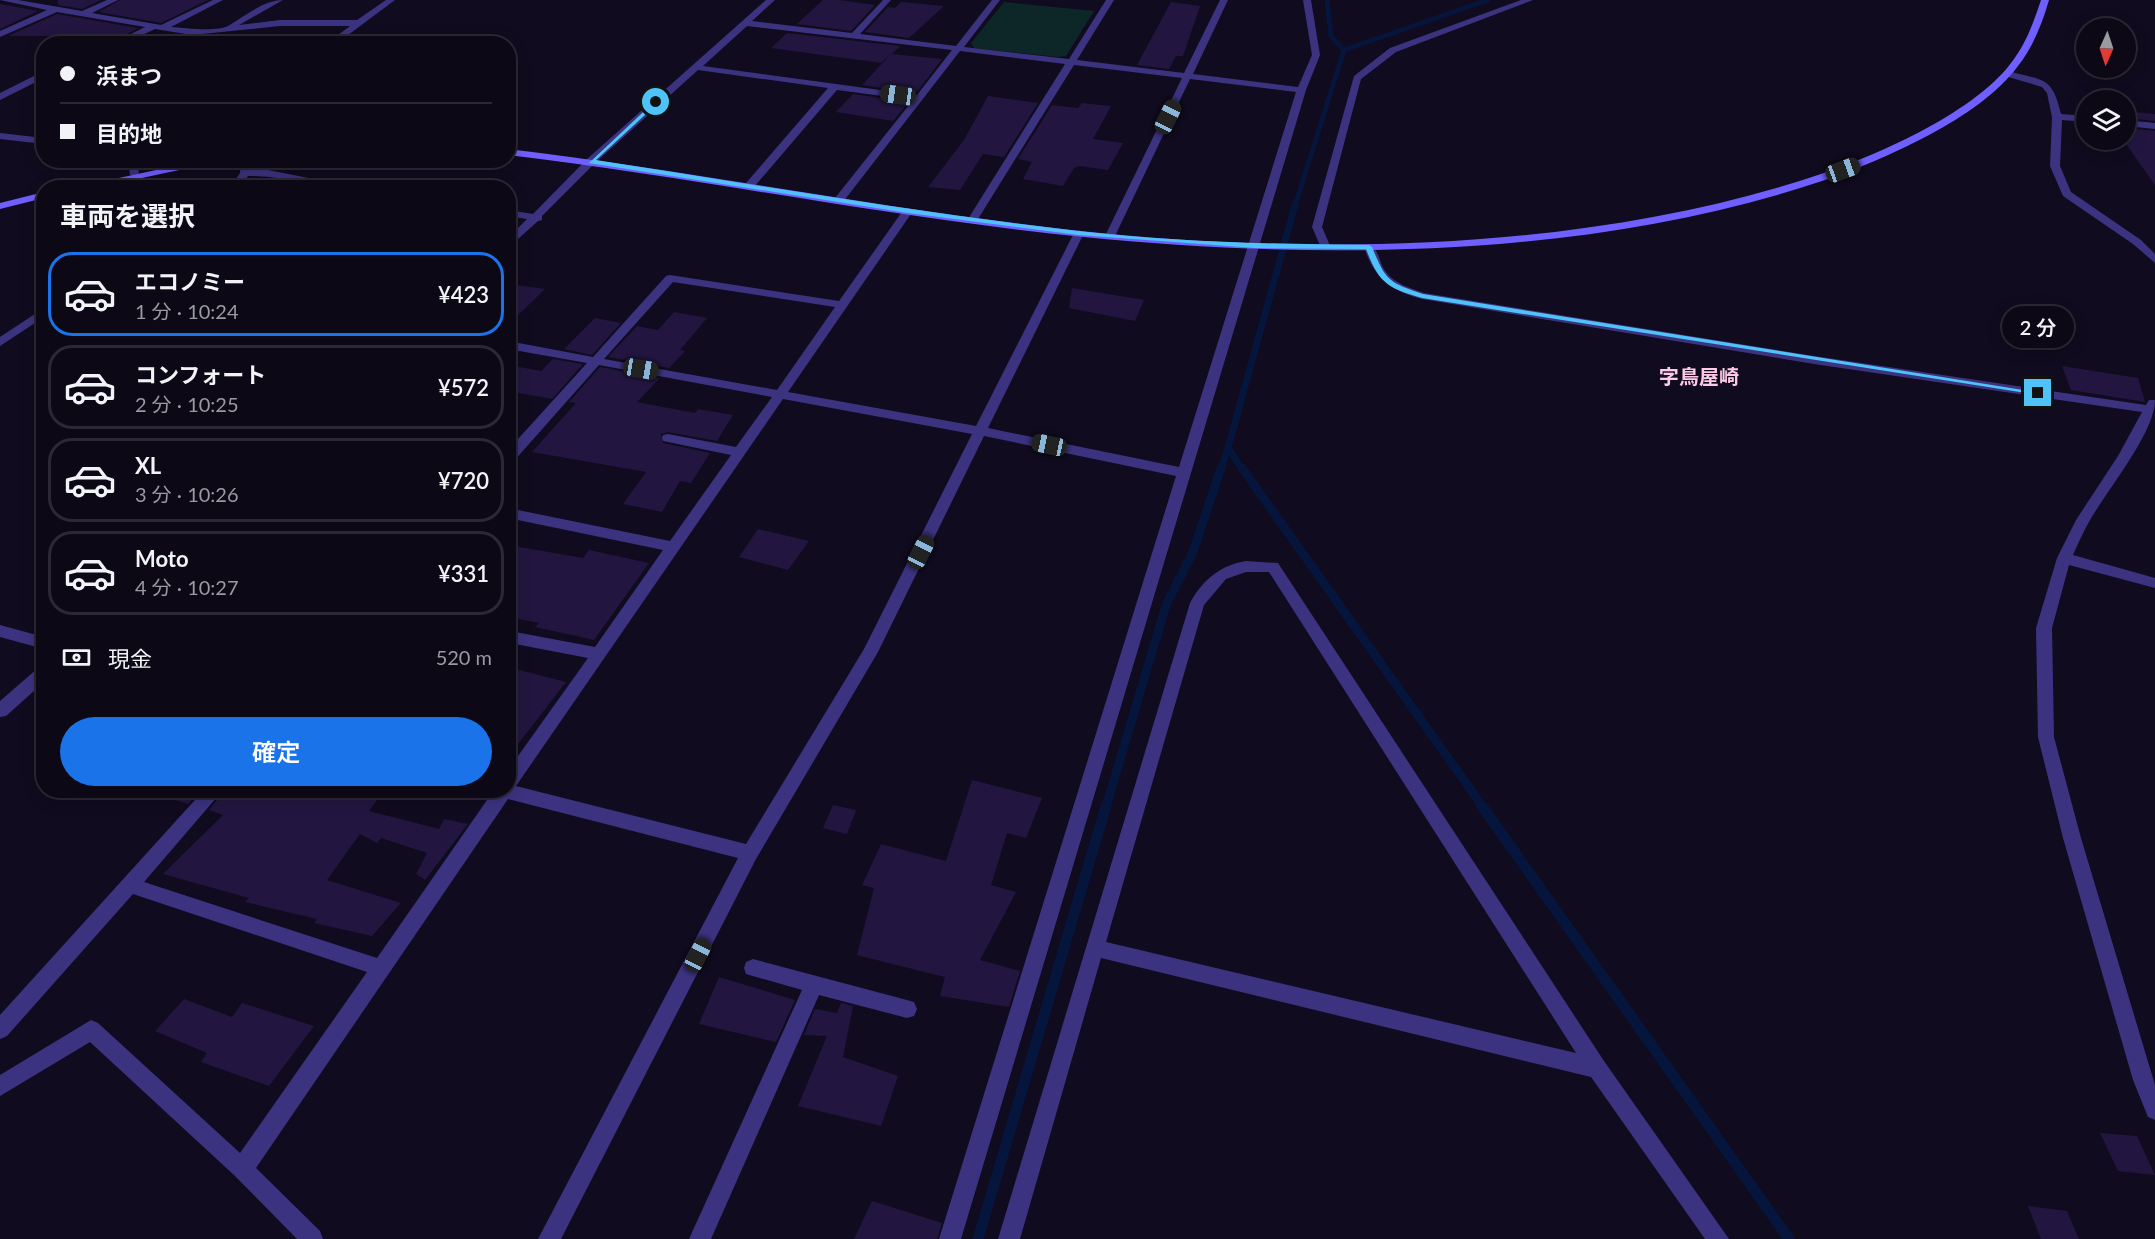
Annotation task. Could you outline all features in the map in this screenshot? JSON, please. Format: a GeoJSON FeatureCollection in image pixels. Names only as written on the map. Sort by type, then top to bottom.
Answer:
{"type":"FeatureCollection","features":[{"type":"Feature","properties":{"kind":"street"},"geometry":{"type":"LineString","coordinates":[[4,0],[192,32],[279,23],[359,23]]}},
{"type":"Feature","properties":{"kind":"street"},"geometry":{"type":"LineString","coordinates":[[85,13],[114,0]]}},
{"type":"Feature","properties":{"kind":"street"},"geometry":{"type":"LineString","coordinates":[[136,36],[219,0]]}},
{"type":"Feature","properties":{"kind":"street"},"geometry":{"type":"LineString","coordinates":[[224,29],[279,0]]}},
{"type":"Feature","properties":{"kind":"street"},"geometry":{"type":"LineString","coordinates":[[341,36],[391,0]]}},
{"type":"Feature","properties":{"kind":"street"},"geometry":{"type":"LineString","coordinates":[[516,234],[538,218],[591,161],[656,102],[699,68],[771,0]]}},
{"type":"Feature","properties":{"kind":"street"},"geometry":{"type":"LineString","coordinates":[[854,36],[887,0]]}},
{"type":"Feature","properties":{"kind":"street"},"geometry":{"type":"LineString","coordinates":[[839,200],[996,0]]}},
{"type":"Feature","properties":{"kind":"street"},"geometry":{"type":"LineString","coordinates":[[973,219],[1110,0]]}},
{"type":"Feature","properties":{"kind":"street"},"geometry":{"type":"LineString","coordinates":[[1110,236],[1224,0]]}},
{"type":"Feature","properties":{"kind":"street"},"geometry":{"type":"LineString","coordinates":[[950,1239],[1184,473],[1262,246],[1301,90],[1316,55],[1306,0]]}},
{"type":"Feature","properties":{"kind":"street"},"geometry":{"type":"LineString","coordinates":[[1326,248],[1317,227],[1357,78],[1393,50],[1529,0]]}},
{"type":"Feature","properties":{"kind":"street"},"geometry":{"type":"LineString","coordinates":[[516,153],[591,161],[908,211],[1110,236],[1326,248],[1569,234],[1674,218],[1751,199],[1813,181],[1904,143],[1962,110],[2008,74],[2031,40],[2045,0]]}},
{"type":"Feature","properties":{"kind":"street"},"geometry":{"type":"LineString","coordinates":[[0,34],[56,9]]}},
{"type":"Feature","properties":{"kind":"street"},"geometry":{"type":"LineString","coordinates":[[746,23],[1301,90]]}},
{"type":"Feature","properties":{"kind":"street"},"geometry":{"type":"LineString","coordinates":[[699,68],[919,98]]}},
{"type":"Feature","properties":{"kind":"street"},"geometry":{"type":"LineString","coordinates":[[2008,74],[2045,85],[2050,92],[2057,117],[2055,166],[2067,194],[2139,244],[2155,260]]}},
{"type":"Feature","properties":{"kind":"street"},"geometry":{"type":"LineString","coordinates":[[0,97],[36,78]]}},
{"type":"Feature","properties":{"kind":"street"},"geometry":{"type":"LineString","coordinates":[[750,185],[835,86]]}},
{"type":"Feature","properties":{"kind":"street"},"geometry":{"type":"LineString","coordinates":[[2057,117],[2076,119]]}},
{"type":"Feature","properties":{"kind":"street"},"geometry":{"type":"LineString","coordinates":[[2136,124],[2155,126]]}},
{"type":"Feature","properties":{"kind":"street"},"geometry":{"type":"LineString","coordinates":[[0,136],[36,140]]}},
{"type":"Feature","properties":{"kind":"street"},"geometry":{"type":"LineString","coordinates":[[134,168],[135,175]]}},
{"type":"Feature","properties":{"kind":"street"},"geometry":{"type":"LineString","coordinates":[[113,180],[175,168]]}},
{"type":"Feature","properties":{"kind":"street"},"geometry":{"type":"LineString","coordinates":[[240,180],[245,168]]}},
{"type":"Feature","properties":{"kind":"street"},"geometry":{"type":"LineString","coordinates":[[245,173],[268,173],[308,180]]}},
{"type":"Feature","properties":{"kind":"street"},"geometry":{"type":"LineString","coordinates":[[0,206],[36,197]]}},
{"type":"Feature","properties":{"kind":"street"},"geometry":{"type":"LineString","coordinates":[[516,773],[778,394],[908,211]]}},
{"type":"Feature","properties":{"kind":"street"},"geometry":{"type":"LineString","coordinates":[[516,214],[538,218]]}},
{"type":"Feature","properties":{"kind":"street"},"geometry":{"type":"LineString","coordinates":[[549,1239],[750,853],[870,652],[1079,233]]}},
{"type":"Feature","properties":{"kind":"street"},"geometry":{"type":"LineString","coordinates":[[2139,244],[2155,246]]}},
{"type":"Feature","properties":{"kind":"street"},"geometry":{"type":"LineString","coordinates":[[1369,247],[1379,273],[1392,286],[1422,296],[1814,360],[2152,405],[2124,457],[2083,520],[2064,558],[2044,628],[2046,736],[2072,838],[2143,1080],[2155,1110]]}},
{"type":"Feature","properties":{"kind":"street"},"geometry":{"type":"LineString","coordinates":[[516,450],[670,278],[842,305]]}},
{"type":"Feature","properties":{"kind":"street"},"geometry":{"type":"LineString","coordinates":[[0,342],[36,317]]}},
{"type":"Feature","properties":{"kind":"street"},"geometry":{"type":"LineString","coordinates":[[516,346],[981,431],[1184,473]]}},
{"type":"Feature","properties":{"kind":"street"},"geometry":{"type":"LineString","coordinates":[[668,438],[738,452]]}},
{"type":"Feature","properties":{"kind":"street"},"geometry":{"type":"LineString","coordinates":[[516,515],[672,547]]}},
{"type":"Feature","properties":{"kind":"street"},"geometry":{"type":"LineString","coordinates":[[2064,558],[2155,583]]}},
{"type":"Feature","properties":{"kind":"street"},"geometry":{"type":"LineString","coordinates":[[1009,1239],[1197,603],[1220,573],[1241,566],[1273,567],[1598,1068],[1718,1239]]}},
{"type":"Feature","properties":{"kind":"street"},"geometry":{"type":"LineString","coordinates":[[0,631],[36,641]]}},
{"type":"Feature","properties":{"kind":"street"},"geometry":{"type":"LineString","coordinates":[[516,638],[599,654]]}},
{"type":"Feature","properties":{"kind":"street"},"geometry":{"type":"LineString","coordinates":[[0,711],[36,679]]}},
{"type":"Feature","properties":{"kind":"street"},"geometry":{"type":"LineString","coordinates":[[516,794],[750,853]]}},
{"type":"Feature","properties":{"kind":"street"},"geometry":{"type":"LineString","coordinates":[[0,1029],[208,798]]}},
{"type":"Feature","properties":{"kind":"street"},"geometry":{"type":"LineString","coordinates":[[242,1169],[498,798]]}},
{"type":"Feature","properties":{"kind":"street"},"geometry":{"type":"LineString","coordinates":[[130,885],[381,968]]}},
{"type":"Feature","properties":{"kind":"street"},"geometry":{"type":"LineString","coordinates":[[1095,948],[1598,1068]]}},
{"type":"Feature","properties":{"kind":"street"},"geometry":{"type":"LineString","coordinates":[[753,969],[907,1009]]}},
{"type":"Feature","properties":{"kind":"street"},"geometry":{"type":"LineString","coordinates":[[703,1238],[814,984]]}},
{"type":"Feature","properties":{"kind":"street"},"geometry":{"type":"LineString","coordinates":[[0,1086],[91,1030],[242,1169],[312,1239]]}},
{"type":"Feature","properties":{"kind":"green space"},"geometry":{"type":"Polygon","coordinates":[[[1004,2],[1094,11],[1066,56],[974,48],[971,43],[1004,2]]]}},
{"type":"Feature","properties":{"kind":"building"},"geometry":{"type":"Polygon","coordinates":[[[58,0],[101,0],[82,9],[58,5],[58,0]]]}},
{"type":"Feature","properties":{"kind":"building"},"geometry":{"type":"Polygon","coordinates":[[[120,0],[208,0],[161,23],[99,12],[120,0]]]}},
{"type":"Feature","properties":{"kind":"building"},"geometry":{"type":"Polygon","coordinates":[[[823,0],[875,5],[851,31],[797,24],[823,0]]]}},
{"type":"Feature","properties":{"kind":"building"},"geometry":{"type":"Polygon","coordinates":[[[901,2],[944,6],[909,38],[865,32],[888,7],[895,8],[901,2]]]}},
{"type":"Feature","properties":{"kind":"building"},"geometry":{"type":"Polygon","coordinates":[[[1171,2],[1200,6],[1183,56],[1176,56],[1169,69],[1137,65],[1171,2]]]}},
{"type":"Feature","properties":{"kind":"building"},"geometry":{"type":"Polygon","coordinates":[[[0,4],[38,11],[0,29],[0,4]]]}},
{"type":"Feature","properties":{"kind":"building"},"geometry":{"type":"Polygon","coordinates":[[[57,14],[138,28],[124,36],[8,36],[57,14]]]}},
{"type":"Feature","properties":{"kind":"building"},"geometry":{"type":"Polygon","coordinates":[[[787,33],[900,46],[892,54],[942,59],[916,93],[862,85],[891,54],[881,63],[771,48],[787,33]]]}},
{"type":"Feature","properties":{"kind":"building"},"geometry":{"type":"Polygon","coordinates":[[[853,94],[909,102],[893,121],[836,112],[853,94]]]}},
{"type":"Feature","properties":{"kind":"building"},"geometry":{"type":"Polygon","coordinates":[[[988,96],[1038,103],[1004,157],[983,154],[960,190],[928,187],[964,140],[988,96]]]}},
{"type":"Feature","properties":{"kind":"building"},"geometry":{"type":"Polygon","coordinates":[[[1082,103],[1111,106],[1093,139],[1123,143],[1108,170],[1079,166],[1074,168],[1063,186],[1023,179],[1032,162],[1018,159],[1052,105],[1078,108],[1082,103]]]}},
{"type":"Feature","properties":{"kind":"building"},"geometry":{"type":"Polygon","coordinates":[[[2136,112],[2155,114],[2155,121],[2136,119],[2136,112]]]}},
{"type":"Feature","properties":{"kind":"building"},"geometry":{"type":"Polygon","coordinates":[[[2136,129],[2155,131],[2155,185],[2130,150],[2136,150],[2136,129]]]}},
{"type":"Feature","properties":{"kind":"building"},"geometry":{"type":"Polygon","coordinates":[[[516,285],[545,289],[516,317],[516,285]]]}},
{"type":"Feature","properties":{"kind":"building"},"geometry":{"type":"Polygon","coordinates":[[[1072,288],[1144,300],[1135,321],[1069,308],[1072,288]]]}},
{"type":"Feature","properties":{"kind":"building"},"geometry":{"type":"Polygon","coordinates":[[[674,312],[707,318],[680,350],[685,351],[669,368],[608,357],[637,326],[658,330],[674,312]]]}},
{"type":"Feature","properties":{"kind":"building"},"geometry":{"type":"Polygon","coordinates":[[[595,318],[621,323],[592,355],[564,349],[595,318]]]}},
{"type":"Feature","properties":{"kind":"building"},"geometry":{"type":"Polygon","coordinates":[[[553,359],[583,364],[552,399],[516,392],[516,366],[541,371],[553,359]]]}},
{"type":"Feature","properties":{"kind":"building"},"geometry":{"type":"Polygon","coordinates":[[[2062,366],[2138,378],[2145,402],[2071,390],[2062,366]]]}},
{"type":"Feature","properties":{"kind":"building"},"geometry":{"type":"Polygon","coordinates":[[[600,367],[660,378],[637,402],[695,413],[698,409],[733,415],[717,441],[668,432],[661,434],[663,443],[710,453],[691,483],[680,481],[662,512],[623,504],[646,472],[532,452],[576,403],[569,402],[600,367]]]}},
{"type":"Feature","properties":{"kind":"building"},"geometry":{"type":"Polygon","coordinates":[[[758,529],[809,541],[788,570],[739,557],[758,529]]]}},
{"type":"Feature","properties":{"kind":"building"},"geometry":{"type":"Polygon","coordinates":[[[516,546],[583,558],[589,550],[649,563],[594,640],[535,627],[539,623],[516,619],[516,546]]]}},
{"type":"Feature","properties":{"kind":"building"},"geometry":{"type":"Polygon","coordinates":[[[516,669],[566,682],[516,747],[516,669]]]}},
{"type":"Feature","properties":{"kind":"building"},"geometry":{"type":"Polygon","coordinates":[[[972,780],[1042,798],[1026,838],[1007,833],[991,885],[1016,892],[980,960],[1020,971],[1009,1007],[940,996],[945,977],[857,955],[874,888],[862,885],[881,844],[946,861],[972,780]]]}},
{"type":"Feature","properties":{"kind":"building"},"geometry":{"type":"Polygon","coordinates":[[[168,798],[194,798],[188,804],[168,798]]]}},
{"type":"Feature","properties":{"kind":"building"},"geometry":{"type":"Polygon","coordinates":[[[219,798],[378,798],[369,811],[439,829],[444,819],[468,824],[425,880],[416,874],[427,853],[381,838],[377,843],[360,834],[327,880],[401,903],[372,936],[314,923],[317,919],[245,902],[249,898],[163,874],[223,815],[209,810],[219,798]]]}},
{"type":"Feature","properties":{"kind":"building"},"geometry":{"type":"Polygon","coordinates":[[[833,805],[856,810],[847,834],[823,828],[833,805]]]}},
{"type":"Feature","properties":{"kind":"building"},"geometry":{"type":"Polygon","coordinates":[[[719,977],[795,1000],[776,1042],[699,1024],[719,977]]]}},
{"type":"Feature","properties":{"kind":"building"},"geometry":{"type":"Polygon","coordinates":[[[184,999],[232,1017],[242,1003],[314,1026],[269,1086],[201,1062],[207,1053],[155,1031],[184,999]]]}},
{"type":"Feature","properties":{"kind":"building"},"geometry":{"type":"Polygon","coordinates":[[[841,1003],[853,1006],[843,1057],[898,1076],[881,1126],[798,1106],[827,1036],[804,1035],[815,1009],[837,1013],[841,1003]]]}},
{"type":"Feature","properties":{"kind":"building"},"geometry":{"type":"Polygon","coordinates":[[[2100,1133],[2137,1136],[2155,1175],[2118,1171],[2100,1133]]]}},
{"type":"Feature","properties":{"kind":"building"},"geometry":{"type":"Polygon","coordinates":[[[872,1201],[942,1223],[937,1239],[854,1239],[872,1201]]]}},
{"type":"Feature","properties":{"kind":"building"},"geometry":{"type":"Polygon","coordinates":[[[2028,1206],[2067,1211],[2079,1239],[2041,1239],[2028,1206]]]}},
{"type":"Feature","properties":{"kind":"waterway"},"geometry":{"type":"LineString","coordinates":[[1327,0],[1331,36],[1344,50]]}},
{"type":"Feature","properties":{"kind":"waterway"},"geometry":{"type":"LineString","coordinates":[[1344,50],[1488,0]]}},
{"type":"Feature","properties":{"kind":"waterway"},"geometry":{"type":"LineString","coordinates":[[1295,206],[1344,50]]}},
{"type":"Feature","properties":{"kind":"waterway"},"geometry":{"type":"LineString","coordinates":[[1228,448],[1295,205]]}},
{"type":"Feature","properties":{"kind":"waterway"},"geometry":{"type":"LineString","coordinates":[[1221,470],[1228,448]]}},
{"type":"Feature","properties":{"kind":"waterway"},"geometry":{"type":"LineString","coordinates":[[1228,448],[1243,470]]}},
{"type":"Feature","properties":{"kind":"waterway"},"geometry":{"type":"LineString","coordinates":[[1106,807],[1166,605],[1193,552],[1221,468]]}},
{"type":"Feature","properties":{"kind":"waterway"},"geometry":{"type":"LineString","coordinates":[[1242,468],[1483,807]]}},
{"type":"Feature","properties":{"kind":"waterway"},"geometry":{"type":"LineString","coordinates":[[978,1239],[1106,806]]}},
{"type":"Feature","properties":{"kind":"waterway"},"geometry":{"type":"LineString","coordinates":[[1482,806],[1789,1239]]}},
{"type":"Feature","properties":{"kind":"district","name":"字鳥屋崎"},"geometry":{"type":"Point","coordinates":[1699,376]}},
{"type":"Feature","properties":{"kind":"route"},"geometry":{"type":"LineString","coordinates":[[656,102],[591,161],[908,211],[1079,233],[1161,241],[1255,246],[1369,247],[1379,273],[1392,286],[1422,296],[1814,360],[2038,393]]}}]}
